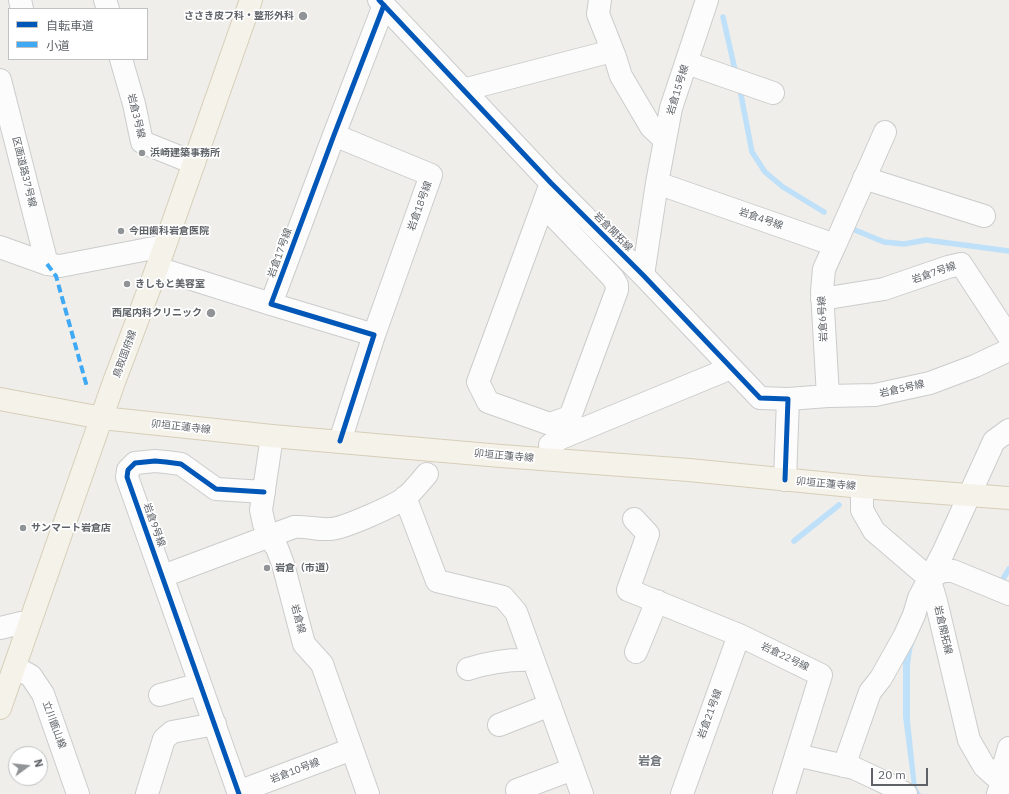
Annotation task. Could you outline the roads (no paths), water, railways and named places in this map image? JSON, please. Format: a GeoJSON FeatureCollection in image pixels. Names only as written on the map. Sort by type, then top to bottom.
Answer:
{"type":"FeatureCollection","features":[{"type":"Feature","properties":{"kind":"main road","name":"鳥取国府線"},"geometry":{"type":"LineString","coordinates":[[0,708],[251,0]]}},
{"type":"Feature","properties":{"kind":"main road","name":"卯垣正蓮寺線"},"geometry":{"type":"LineString","coordinates":[[0,398],[102,418],[272,436],[501,456],[689,470],[862,487],[1009,498]]}},
{"type":"Feature","properties":{"kind":"street"},"geometry":{"type":"LineString","coordinates":[[600,0],[598,14],[621,76],[651,126],[665,140]]}},
{"type":"Feature","properties":{"kind":"street","name":"岩倉15号線"},"geometry":{"type":"LineString","coordinates":[[657,183],[672,108],[707,0]]}},
{"type":"Feature","properties":{"kind":"street","name":"岩倉開拓線"},"geometry":{"type":"LineString","coordinates":[[382,3],[551,184],[643,275],[760,398],[788,399]]}},
{"type":"Feature","properties":{"kind":"street","name":"岩倉17号線"},"geometry":{"type":"LineString","coordinates":[[271,304],[382,3]]}},
{"type":"Feature","properties":{"kind":"street"},"geometry":{"type":"LineString","coordinates":[[464,90],[612,51]]}},
{"type":"Feature","properties":{"kind":"street","name":"岩倉3号線"},"geometry":{"type":"LineString","coordinates":[[121,60],[134,104],[142,142],[194,163]]}},
{"type":"Feature","properties":{"kind":"street"},"geometry":{"type":"LineString","coordinates":[[687,63],[774,93]]}},
{"type":"Feature","properties":{"kind":"street","name":"区画道路37号線"},"geometry":{"type":"LineString","coordinates":[[0,80],[47,264]]}},
{"type":"Feature","properties":{"kind":"street"},"geometry":{"type":"LineString","coordinates":[[835,245],[885,132]]}},
{"type":"Feature","properties":{"kind":"street","name":"岩倉18号線"},"geometry":{"type":"LineString","coordinates":[[334,135],[431,175],[374,336]]}},
{"type":"Feature","properties":{"kind":"street"},"geometry":{"type":"LineString","coordinates":[[864,178],[984,216]]}},
{"type":"Feature","properties":{"kind":"street"},"geometry":{"type":"LineString","coordinates":[[643,275],[657,183]]}},
{"type":"Feature","properties":{"kind":"street","name":"岩倉4号線"},"geometry":{"type":"LineString","coordinates":[[657,183],[835,245]]}},
{"type":"Feature","properties":{"kind":"street"},"geometry":{"type":"LineString","coordinates":[[543,205],[613,278],[617,285],[617,290],[570,417],[550,424],[488,402],[478,382],[543,205],[551,184]]}},
{"type":"Feature","properties":{"kind":"street","name":"岩倉6号線"},"geometry":{"type":"LineString","coordinates":[[828,396],[822,298],[824,269],[835,245]]}},
{"type":"Feature","properties":{"kind":"street"},"geometry":{"type":"LineString","coordinates":[[0,247],[47,264],[60,266],[164,246]]}},
{"type":"Feature","properties":{"kind":"street","name":"岩倉7号線"},"geometry":{"type":"LineString","coordinates":[[822,298],[884,290],[948,267],[961,264],[1009,336]]}},
{"type":"Feature","properties":{"kind":"street"},"geometry":{"type":"LineString","coordinates":[[157,268],[374,336],[340,441]]}},
{"type":"Feature","properties":{"kind":"street","name":"岩倉5号線"},"geometry":{"type":"LineString","coordinates":[[788,399],[874,395],[930,383],[975,366],[1009,350]]}},
{"type":"Feature","properties":{"kind":"street"},"geometry":{"type":"LineString","coordinates":[[550,445],[561,438],[731,368]]}},
{"type":"Feature","properties":{"kind":"street"},"geometry":{"type":"LineString","coordinates":[[785,480],[788,399]]}},
{"type":"Feature","properties":{"kind":"street"},"geometry":{"type":"LineString","coordinates":[[844,766],[870,692],[881,678],[904,637],[914,615],[919,598],[943,553],[994,441],[1009,430]]}},
{"type":"Feature","properties":{"kind":"street","name":"岩倉線"},"geometry":{"type":"LineString","coordinates":[[272,436],[261,510],[268,536],[277,548],[283,564],[304,644],[322,664],[368,794]]}},
{"type":"Feature","properties":{"kind":"street","name":"岩倉9号線"},"geometry":{"type":"LineString","coordinates":[[239,793],[127,477],[128,470],[135,463],[155,461],[181,464],[208,485],[216,489],[264,492]]}},
{"type":"Feature","properties":{"kind":"street"},"geometry":{"type":"LineString","coordinates":[[163,576],[294,527],[303,526],[331,529],[342,527],[395,504],[406,497],[427,474]]}},
{"type":"Feature","properties":{"kind":"street"},"geometry":{"type":"LineString","coordinates":[[862,487],[862,510],[874,531],[929,578]]}},
{"type":"Feature","properties":{"kind":"street"},"geometry":{"type":"LineString","coordinates":[[406,497],[437,581],[503,597],[516,612],[582,794]]}},
{"type":"Feature","properties":{"kind":"street","name":"岩倉22号線"},"geometry":{"type":"LineString","coordinates":[[634,519],[648,534],[628,590],[739,635],[821,675],[784,794]]}},
{"type":"Feature","properties":{"kind":"street"},"geometry":{"type":"LineString","coordinates":[[929,578],[943,571],[953,571],[1009,594]]}},
{"type":"Feature","properties":{"kind":"street","name":"岩倉開拓線"},"geometry":{"type":"LineString","coordinates":[[929,578],[936,601],[969,740],[984,766],[1002,785]]}},
{"type":"Feature","properties":{"kind":"street"},"geometry":{"type":"LineString","coordinates":[[636,652],[656,602]]}},
{"type":"Feature","properties":{"kind":"street"},"geometry":{"type":"LineString","coordinates":[[0,628],[21,623],[29,624]]}},
{"type":"Feature","properties":{"kind":"street","name":"岩倉21号線"},"geometry":{"type":"LineString","coordinates":[[682,794],[739,635]]}},
{"type":"Feature","properties":{"kind":"street"},"geometry":{"type":"LineString","coordinates":[[468,669],[499,661],[533,660]]}},
{"type":"Feature","properties":{"kind":"street","name":"立川甑山線"},"geometry":{"type":"LineString","coordinates":[[15,667],[31,676],[43,694],[78,794]]}},
{"type":"Feature","properties":{"kind":"street"},"geometry":{"type":"LineString","coordinates":[[160,695],[200,684]]}},
{"type":"Feature","properties":{"kind":"street"},"geometry":{"type":"LineString","coordinates":[[499,725],[550,705]]}},
{"type":"Feature","properties":{"kind":"street"},"geometry":{"type":"LineString","coordinates":[[147,794],[164,739],[172,732],[215,724]]}},
{"type":"Feature","properties":{"kind":"street"},"geometry":{"type":"LineString","coordinates":[[1002,785],[1009,748]]}},
{"type":"Feature","properties":{"kind":"street","name":"岩倉10号線"},"geometry":{"type":"LineString","coordinates":[[239,793],[352,749]]}},
{"type":"Feature","properties":{"kind":"street"},"geometry":{"type":"LineString","coordinates":[[796,755],[854,768],[906,794]]}},
{"type":"Feature","properties":{"kind":"street"},"geometry":{"type":"LineString","coordinates":[[517,790],[573,769]]}},
{"type":"Feature","properties":{"kind":"water"},"geometry":{"type":"Polygon","coordinates":[[[929,601],[912,650],[910,666],[910,720],[917,788],[921,794],[913,794],[903,717],[903,663],[905,648],[929,601]]]}},
{"type":"Feature","properties":{"kind":"waterway"},"geometry":{"type":"LineString","coordinates":[[723,17],[735,70]]}},
{"type":"Feature","properties":{"kind":"waterway"},"geometry":{"type":"LineString","coordinates":[[740,90],[752,152],[765,172],[783,187],[824,212]]}},
{"type":"Feature","properties":{"kind":"waterway"},"geometry":{"type":"LineString","coordinates":[[850,228],[884,242],[904,244],[926,240],[1009,251]]}},
{"type":"Feature","properties":{"kind":"waterway"},"geometry":{"type":"LineString","coordinates":[[794,541],[839,505]]}},
{"type":"Feature","properties":{"kind":"waterway"},"geometry":{"type":"LineString","coordinates":[[1000,584],[1009,569]]}},
{"type":"Feature","properties":{"kind":"place","name":"ささき皮フ科・整形外科"},"geometry":{"type":"Point","coordinates":[303,16]}},
{"type":"Feature","properties":{"kind":"place","name":"浜崎建築事務所"},"geometry":{"type":"Point","coordinates":[142,153]}},
{"type":"Feature","properties":{"kind":"place","name":"今田歯科岩倉医院"},"geometry":{"type":"Point","coordinates":[121,231]}},
{"type":"Feature","properties":{"kind":"place","name":"きしもと美容室"},"geometry":{"type":"Point","coordinates":[127,284]}},
{"type":"Feature","properties":{"kind":"place","name":"西尾内科クリニック"},"geometry":{"type":"Point","coordinates":[211,313]}},
{"type":"Feature","properties":{"kind":"place","name":"サンマート岩倉店"},"geometry":{"type":"Point","coordinates":[23,528]}},
{"type":"Feature","properties":{"kind":"place","name":"岩倉（市道）"},"geometry":{"type":"Point","coordinates":[267,568]}},
{"type":"Feature","properties":{"kind":"district","name":"岩倉"},"geometry":{"type":"Point","coordinates":[650,762]}}]}
